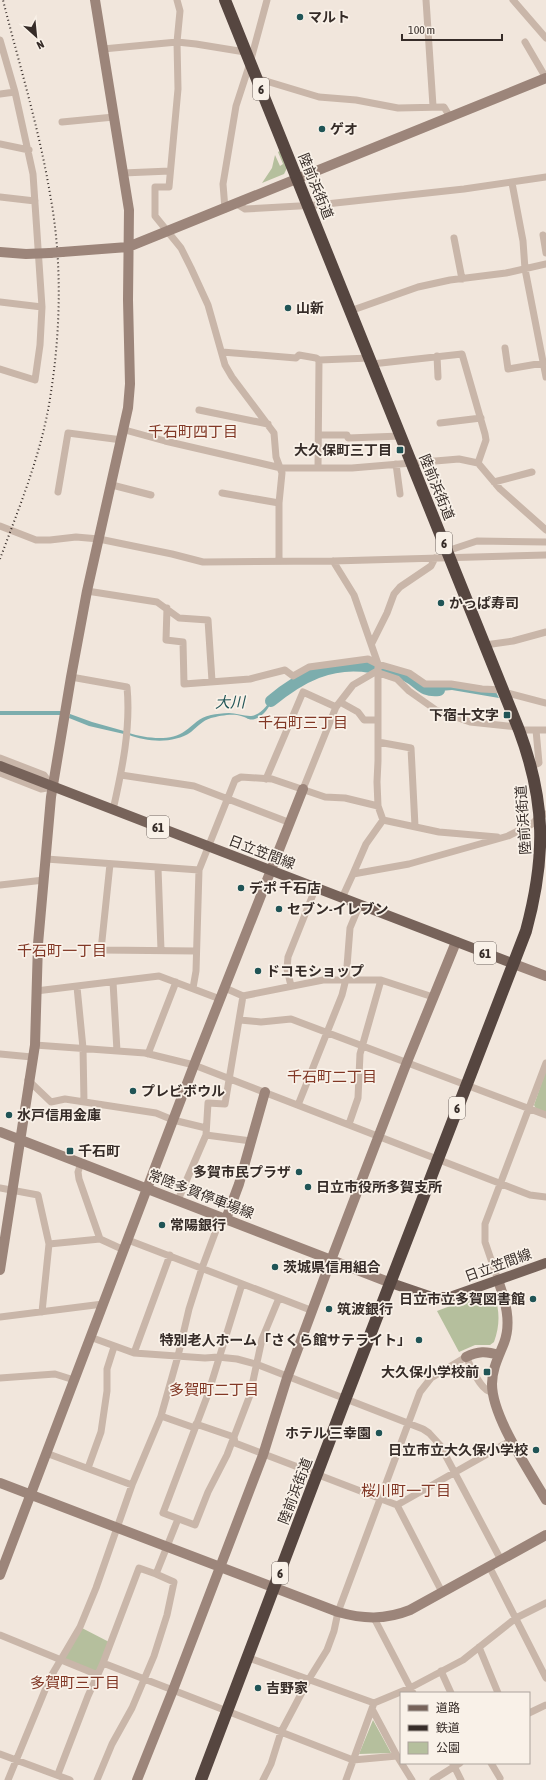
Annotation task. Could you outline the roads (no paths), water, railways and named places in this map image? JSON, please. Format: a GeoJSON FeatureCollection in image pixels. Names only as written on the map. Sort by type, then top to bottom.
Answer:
{"type":"FeatureCollection","features":[{"type":"Feature","properties":{"kind":"highway","name":"陸前浜街道"},"geometry":{"type":"LineString","coordinates":[[201,1780],[249,1658],[345,1400],[526,931],[539,883],[542,860],[543,815],[532,766],[519,728],[225,0]]}},
{"type":"Feature","properties":{"kind":"main road","name":"日立笠間線"},"geometry":{"type":"LineString","coordinates":[[0,766],[514,964]]}},
{"type":"Feature","properties":{"kind":"main road","name":"日立笠間線"},"geometry":{"type":"LineString","coordinates":[[391,1283],[423,1295],[441,1298],[455,1295],[546,1263]]}},
{"type":"Feature","properties":{"kind":"street"},"geometry":{"type":"LineString","coordinates":[[0,1270],[2,1246],[13,1191],[28,1080],[35,1045],[38,944],[53,786],[87,592],[123,435],[128,408],[130,384],[128,247],[129,210],[95,0]]}},
{"type":"Feature","properties":{"kind":"street"},"geometry":{"type":"LineString","coordinates":[[178,0],[180,11],[177,42],[178,89],[169,188],[155,187],[155,216],[181,248],[201,289],[208,305],[225,365],[232,377],[274,433],[276,457],[282,473],[279,503],[280,561]]}},
{"type":"Feature","properties":{"kind":"street"},"geometry":{"type":"LineString","coordinates":[[225,209],[223,201],[223,184],[236,106],[248,57],[267,0]]}},
{"type":"Feature","properties":{"kind":"street"},"geometry":{"type":"LineString","coordinates":[[426,0],[433,106]]}},
{"type":"Feature","properties":{"kind":"street"},"geometry":{"type":"LineString","coordinates":[[513,0],[546,38]]}},
{"type":"Feature","properties":{"kind":"street"},"geometry":{"type":"LineString","coordinates":[[0,40],[15,92],[29,150],[33,174],[42,307],[40,345],[35,380],[0,369]]}},
{"type":"Feature","properties":{"kind":"street"},"geometry":{"type":"LineString","coordinates":[[103,49],[177,42],[196,44],[248,57]]}},
{"type":"Feature","properties":{"kind":"street"},"geometry":{"type":"LineString","coordinates":[[0,252],[39,254],[128,247],[168,232],[296,178],[450,118],[546,78],[525,42]]}},
{"type":"Feature","properties":{"kind":"street"},"geometry":{"type":"LineString","coordinates":[[256,78],[319,97],[356,100],[398,108],[433,106],[444,107],[450,118]]}},
{"type":"Feature","properties":{"kind":"street"},"geometry":{"type":"LineString","coordinates":[[0,94],[15,92]]}},
{"type":"Feature","properties":{"kind":"street"},"geometry":{"type":"LineString","coordinates":[[62,122],[114,117]]}},
{"type":"Feature","properties":{"kind":"street"},"geometry":{"type":"LineString","coordinates":[[0,144],[29,150]]}},
{"type":"Feature","properties":{"kind":"street"},"geometry":{"type":"LineString","coordinates":[[123,174],[170,172]]}},
{"type":"Feature","properties":{"kind":"street"},"geometry":{"type":"LineString","coordinates":[[237,204],[245,209],[308,206],[512,183],[546,177]]}},
{"type":"Feature","properties":{"kind":"street"},"geometry":{"type":"LineString","coordinates":[[512,183],[523,241],[525,269],[546,377]]}},
{"type":"Feature","properties":{"kind":"street"},"geometry":{"type":"LineString","coordinates":[[0,197],[36,201]]}},
{"type":"Feature","properties":{"kind":"street"},"geometry":{"type":"LineString","coordinates":[[543,236],[546,253]]}},
{"type":"Feature","properties":{"kind":"street"},"geometry":{"type":"LineString","coordinates":[[454,238],[462,279]]}},
{"type":"Feature","properties":{"kind":"street"},"geometry":{"type":"LineString","coordinates":[[350,311],[418,287],[525,269],[546,264]]}},
{"type":"Feature","properties":{"kind":"street"},"geometry":{"type":"LineString","coordinates":[[0,302],[42,307]]}},
{"type":"Feature","properties":{"kind":"street"},"geometry":{"type":"LineString","coordinates":[[505,348],[508,369],[543,363]]}},
{"type":"Feature","properties":{"kind":"street"},"geometry":{"type":"LineString","coordinates":[[222,352],[296,358],[299,355],[316,358],[319,360],[371,361],[462,354],[486,440],[478,463]]}},
{"type":"Feature","properties":{"kind":"street"},"geometry":{"type":"LineString","coordinates":[[437,356],[438,377]]}},
{"type":"Feature","properties":{"kind":"street"},"geometry":{"type":"LineString","coordinates":[[318,468],[319,360]]}},
{"type":"Feature","properties":{"kind":"street"},"geometry":{"type":"LineString","coordinates":[[199,410],[268,424]]}},
{"type":"Feature","properties":{"kind":"street"},"geometry":{"type":"LineString","coordinates":[[440,423],[481,418]]}},
{"type":"Feature","properties":{"kind":"street"},"geometry":{"type":"LineString","coordinates":[[58,492],[68,433],[123,435],[164,441],[281,468],[352,468],[459,459],[478,463],[500,489],[546,530]]}},
{"type":"Feature","properties":{"kind":"street"},"geometry":{"type":"LineString","coordinates":[[319,435],[347,435],[348,438],[401,436]]}},
{"type":"Feature","properties":{"kind":"street"},"geometry":{"type":"LineString","coordinates":[[396,464],[400,494]]}},
{"type":"Feature","properties":{"kind":"street"},"geometry":{"type":"LineString","coordinates":[[494,482],[532,472]]}},
{"type":"Feature","properties":{"kind":"street"},"geometry":{"type":"LineString","coordinates":[[112,485],[151,495]]}},
{"type":"Feature","properties":{"kind":"street"},"geometry":{"type":"LineString","coordinates":[[222,493],[279,503]]}},
{"type":"Feature","properties":{"kind":"street"},"geometry":{"type":"LineString","coordinates":[[0,526],[36,540],[76,537],[99,539],[203,562],[333,562],[435,558],[477,541],[546,542]]}},
{"type":"Feature","properties":{"kind":"street"},"geometry":{"type":"LineString","coordinates":[[448,554],[546,555]]}},
{"type":"Feature","properties":{"kind":"street"},"geometry":{"type":"LineString","coordinates":[[372,642],[387,613],[394,594],[400,587],[431,566],[435,558]]}},
{"type":"Feature","properties":{"kind":"street"},"geometry":{"type":"LineString","coordinates":[[333,562],[354,595],[372,642],[378,669],[378,806],[383,820]]}},
{"type":"Feature","properties":{"kind":"street"},"geometry":{"type":"LineString","coordinates":[[87,592],[157,602],[179,618],[208,620],[212,681]]}},
{"type":"Feature","properties":{"kind":"street"},"geometry":{"type":"LineString","coordinates":[[167,608],[166,640],[183,642],[184,684],[250,679],[285,670],[293,676],[309,667],[368,659],[378,669],[398,680],[409,691],[436,710],[470,722],[546,730]]}},
{"type":"Feature","properties":{"kind":"street"},"geometry":{"type":"LineString","coordinates":[[485,645],[513,641],[546,632]]}},
{"type":"Feature","properties":{"kind":"street"},"geometry":{"type":"LineString","coordinates":[[0,1575],[288,822],[338,705],[353,685],[378,669],[409,673],[425,684],[451,684],[504,691],[546,703]]}},
{"type":"Feature","properties":{"kind":"street"},"geometry":{"type":"LineString","coordinates":[[71,677],[127,687],[129,709],[121,775],[113,810]]}},
{"type":"Feature","properties":{"kind":"street"},"geometry":{"type":"LineString","coordinates":[[266,779],[303,692],[358,712],[364,720],[378,720]]}},
{"type":"Feature","properties":{"kind":"street"},"geometry":{"type":"LineString","coordinates":[[532,766],[539,763],[536,730]]}},
{"type":"Feature","properties":{"kind":"street"},"geometry":{"type":"LineString","coordinates":[[378,742],[412,748],[415,826]]}},
{"type":"Feature","properties":{"kind":"street"},"geometry":{"type":"LineString","coordinates":[[0,758],[44,775],[53,786]]}},
{"type":"Feature","properties":{"kind":"street"},"geometry":{"type":"LineString","coordinates":[[0,773],[41,789],[53,786]]}},
{"type":"Feature","properties":{"kind":"street"},"geometry":{"type":"LineString","coordinates":[[121,775],[194,786],[288,822]]}},
{"type":"Feature","properties":{"kind":"street"},"geometry":{"type":"LineString","coordinates":[[193,988],[196,972],[199,870],[226,799],[235,780],[241,777],[266,779],[303,788],[325,797],[345,798],[378,806]]}},
{"type":"Feature","properties":{"kind":"street"},"geometry":{"type":"LineString","coordinates":[[353,874],[409,864],[503,837],[532,824],[543,815]]}},
{"type":"Feature","properties":{"kind":"street"},"geometry":{"type":"LineString","coordinates":[[383,820],[440,832],[503,837]]}},
{"type":"Feature","properties":{"kind":"street"},"geometry":{"type":"LineString","coordinates":[[342,898],[366,844],[383,820]]}},
{"type":"Feature","properties":{"kind":"street"},"geometry":{"type":"LineString","coordinates":[[46,859],[199,870]]}},
{"type":"Feature","properties":{"kind":"street"},"geometry":{"type":"LineString","coordinates":[[110,864],[101,950],[196,951]]}},
{"type":"Feature","properties":{"kind":"street"},"geometry":{"type":"LineString","coordinates":[[158,868],[161,950]]}},
{"type":"Feature","properties":{"kind":"street"},"geometry":{"type":"LineString","coordinates":[[0,885],[44,880]]}},
{"type":"Feature","properties":{"kind":"street"},"geometry":{"type":"LineString","coordinates":[[291,986],[287,969],[288,957],[316,887]]}},
{"type":"Feature","properties":{"kind":"street"},"geometry":{"type":"LineString","coordinates":[[298,1105],[342,996],[346,979],[350,928],[360,904]]}},
{"type":"Feature","properties":{"kind":"street"},"geometry":{"type":"LineString","coordinates":[[137,1780],[263,1455],[287,1378],[331,1259],[407,1062],[456,942]]}},
{"type":"Feature","properties":{"kind":"street"},"geometry":{"type":"LineString","coordinates":[[514,964],[546,976]]}},
{"type":"Feature","properties":{"kind":"street"},"geometry":{"type":"LineString","coordinates":[[36,991],[159,976],[220,999]]}},
{"type":"Feature","properties":{"kind":"street"},"geometry":{"type":"LineString","coordinates":[[225,988],[243,996],[323,980],[381,980],[433,997]]}},
{"type":"Feature","properties":{"kind":"street"},"geometry":{"type":"LineString","coordinates":[[348,1124],[358,1098],[359,1063],[381,980]]}},
{"type":"Feature","properties":{"kind":"street"},"geometry":{"type":"LineString","coordinates":[[113,982],[117,1051]]}},
{"type":"Feature","properties":{"kind":"street"},"geometry":{"type":"LineString","coordinates":[[148,1054],[176,982]]}},
{"type":"Feature","properties":{"kind":"street"},"geometry":{"type":"LineString","coordinates":[[76,987],[82,1048],[84,1102]]}},
{"type":"Feature","properties":{"kind":"street"},"geometry":{"type":"LineString","coordinates":[[178,1200],[206,1131],[208,1103],[225,1104],[243,996]]}},
{"type":"Feature","properties":{"kind":"street"},"geometry":{"type":"LineString","coordinates":[[240,1020],[261,1022],[291,1019],[546,1115]]}},
{"type":"Feature","properties":{"kind":"street"},"geometry":{"type":"LineString","coordinates":[[35,1045],[148,1054],[194,1065],[501,1183],[530,1196],[546,1197]]}},
{"type":"Feature","properties":{"kind":"street"},"geometry":{"type":"LineString","coordinates":[[0,1054],[32,1057]]}},
{"type":"Feature","properties":{"kind":"street"},"geometry":{"type":"LineString","coordinates":[[546,1063],[485,1224],[484,1232],[505,1303],[507,1321],[505,1340],[493,1376],[493,1392],[498,1415],[546,1500]]}},
{"type":"Feature","properties":{"kind":"street"},"geometry":{"type":"LineString","coordinates":[[28,1080],[50,1102],[65,1099],[156,1113],[206,1131],[251,1141]]}},
{"type":"Feature","properties":{"kind":"street"},"geometry":{"type":"LineString","coordinates":[[8,1780],[50,1678],[80,1627],[96,1588],[116,1527],[132,1485],[161,1416],[178,1356],[189,1309],[202,1268],[239,1184],[265,1092]]}},
{"type":"Feature","properties":{"kind":"street","name":"常陸多賀停車場線"},"geometry":{"type":"LineString","coordinates":[[0,1132],[391,1283]]}},
{"type":"Feature","properties":{"kind":"street"},"geometry":{"type":"LineString","coordinates":[[81,1163],[78,1172],[79,1179],[100,1239]]}},
{"type":"Feature","properties":{"kind":"street"},"geometry":{"type":"LineString","coordinates":[[0,1188],[38,1195],[49,1244],[42,1312]]}},
{"type":"Feature","properties":{"kind":"street"},"geometry":{"type":"LineString","coordinates":[[49,1244],[100,1239],[124,1250]]}},
{"type":"Feature","properties":{"kind":"street"},"geometry":{"type":"LineString","coordinates":[[128,1240],[313,1311]]}},
{"type":"Feature","properties":{"kind":"street"},"geometry":{"type":"LineString","coordinates":[[134,1353],[170,1255]]}},
{"type":"Feature","properties":{"kind":"street"},"geometry":{"type":"LineString","coordinates":[[242,1284],[218,1357],[208,1394],[163,1513],[178,1519],[195,1525],[208,1492],[234,1437],[250,1395],[262,1339],[279,1298]]}},
{"type":"Feature","properties":{"kind":"street"},"geometry":{"type":"LineString","coordinates":[[0,1317],[103,1304]]}},
{"type":"Feature","properties":{"kind":"street"},"geometry":{"type":"LineString","coordinates":[[90,1337],[134,1353],[218,1357],[237,1359],[256,1364],[287,1378],[422,1429],[435,1438],[501,1560]]}},
{"type":"Feature","properties":{"kind":"street"},"geometry":{"type":"LineString","coordinates":[[88,1468],[101,1432],[107,1391],[107,1369],[114,1347]]}},
{"type":"Feature","properties":{"kind":"street"},"geometry":{"type":"LineString","coordinates":[[263,1780],[271,1764],[281,1732],[309,1679],[327,1650],[334,1631],[338,1612],[381,1498],[407,1423],[420,1392],[425,1384],[439,1372],[466,1356],[477,1352],[487,1351],[499,1355]]}},
{"type":"Feature","properties":{"kind":"street"},"geometry":{"type":"LineString","coordinates":[[466,1356],[484,1389],[487,1392],[493,1392]]}},
{"type":"Feature","properties":{"kind":"street"},"geometry":{"type":"LineString","coordinates":[[0,1378],[55,1374],[74,1380]]}},
{"type":"Feature","properties":{"kind":"street"},"geometry":{"type":"LineString","coordinates":[[161,1416],[234,1437]]}},
{"type":"Feature","properties":{"kind":"street"},"geometry":{"type":"LineString","coordinates":[[234,1437],[235,1443],[263,1455],[397,1505],[442,1592]]}},
{"type":"Feature","properties":{"kind":"street"},"geometry":{"type":"LineString","coordinates":[[397,1505],[512,1440]]}},
{"type":"Feature","properties":{"kind":"street"},"geometry":{"type":"LineString","coordinates":[[46,1454],[132,1485]]}},
{"type":"Feature","properties":{"kind":"street"},"geometry":{"type":"LineString","coordinates":[[0,1483],[219,1568],[338,1612],[358,1617],[374,1618],[399,1614],[546,1535]]}},
{"type":"Feature","properties":{"kind":"street"},"geometry":{"type":"LineString","coordinates":[[156,1574],[178,1519]]}},
{"type":"Feature","properties":{"kind":"street"},"geometry":{"type":"LineString","coordinates":[[489,1566],[546,1678]]}},
{"type":"Feature","properties":{"kind":"street"},"geometry":{"type":"LineString","coordinates":[[58,1774],[88,1696],[103,1663],[139,1568],[174,1582],[167,1615],[154,1656],[132,1708],[112,1744],[97,1780]]}},
{"type":"Feature","properties":{"kind":"street"},"geometry":{"type":"LineString","coordinates":[[374,1618],[412,1691],[441,1671],[463,1660],[516,1618],[546,1602]]}},
{"type":"Feature","properties":{"kind":"street"},"geometry":{"type":"LineString","coordinates":[[0,1635],[62,1659],[98,1675]]}},
{"type":"Feature","properties":{"kind":"street"},"geometry":{"type":"LineString","coordinates":[[479,1647],[498,1692]]}},
{"type":"Feature","properties":{"kind":"street"},"geometry":{"type":"LineString","coordinates":[[249,1658],[309,1679],[373,1706],[400,1761]]}},
{"type":"Feature","properties":{"kind":"street"},"geometry":{"type":"LineString","coordinates":[[103,1663],[143,1680],[173,1690],[353,1760],[397,1756]]}},
{"type":"Feature","properties":{"kind":"street"},"geometry":{"type":"LineString","coordinates":[[441,1671],[451,1692]]}},
{"type":"Feature","properties":{"kind":"street"},"geometry":{"type":"LineString","coordinates":[[346,1780],[373,1706],[400,1696]]}},
{"type":"Feature","properties":{"kind":"street"},"geometry":{"type":"LineString","coordinates":[[530,1712],[546,1704]]}},
{"type":"Feature","properties":{"kind":"street"},"geometry":{"type":"LineString","coordinates":[[0,1754],[58,1774],[70,1780]]}},
{"type":"Feature","properties":{"kind":"street"},"geometry":{"type":"LineString","coordinates":[[402,1764],[412,1780]]}},
{"type":"Feature","properties":{"kind":"street"},"geometry":{"type":"LineString","coordinates":[[433,1780],[456,1764],[462,1780]]}},
{"type":"Feature","properties":{"kind":"street"},"geometry":{"type":"LineString","coordinates":[[492,1764],[500,1778]]}},
{"type":"Feature","properties":{"kind":"water"},"geometry":{"type":"Polygon","coordinates":[[[357,663],[373,665],[369,669],[328,669],[303,676],[313,671],[331,666],[357,663]]]}},
{"type":"Feature","properties":{"kind":"water"},"geometry":{"type":"Polygon","coordinates":[[[380,668],[407,676],[423,689],[453,686],[496,692],[499,698],[452,690],[427,692],[414,685],[408,680],[405,681],[382,673],[380,668]]]}},
{"type":"Feature","properties":{"kind":"water"},"geometry":{"type":"Polygon","coordinates":[[[290,685],[264,713],[255,719],[249,719],[238,715],[211,718],[203,722],[191,732],[177,739],[160,741],[129,735],[129,733],[158,738],[173,737],[185,731],[207,716],[229,713],[252,716],[261,712],[275,696],[290,685]]]}},
{"type":"Feature","properties":{"kind":"water"},"geometry":{"type":"Polygon","coordinates":[[[0,711],[62,711],[61,715],[0,715],[0,711]]]}},
{"type":"Feature","properties":{"kind":"water"},"geometry":{"type":"Polygon","coordinates":[[[70,714],[124,731],[124,734],[89,726],[69,718],[70,714]]]}},
{"type":"Feature","properties":{"kind":"waterway","name":"大川"},"geometry":{"type":"LineString","coordinates":[[271,701],[293,685],[317,672],[329,668],[356,665],[374,668],[392,674],[407,676],[428,690],[439,690]]}},
{"type":"Feature","properties":{"kind":"railway"},"geometry":{"type":"LineString","coordinates":[[0,559],[37,456],[47,414],[57,343],[59,293],[57,243],[45,169],[35,120],[3,0]]}},
{"type":"Feature","properties":{"kind":"place","name":"マルト"},"geometry":{"type":"Point","coordinates":[300,17]}},
{"type":"Feature","properties":{"kind":"place","name":"ゲオ"},"geometry":{"type":"Point","coordinates":[322,129]}},
{"type":"Feature","properties":{"kind":"place","name":"山新"},"geometry":{"type":"Point","coordinates":[288,308]}},
{"type":"Feature","properties":{"kind":"place","name":"大久保町三丁目"},"geometry":{"type":"Point","coordinates":[400,450]}},
{"type":"Feature","properties":{"kind":"place","name":"かっぱ寿司"},"geometry":{"type":"Point","coordinates":[441,603]}},
{"type":"Feature","properties":{"kind":"place","name":"下宿十文字"},"geometry":{"type":"Point","coordinates":[507,715]}},
{"type":"Feature","properties":{"kind":"place","name":"デポ 千石店"},"geometry":{"type":"Point","coordinates":[241,888]}},
{"type":"Feature","properties":{"kind":"place","name":"セブン-イレブン"},"geometry":{"type":"Point","coordinates":[279,909]}},
{"type":"Feature","properties":{"kind":"place","name":"ドコモショップ"},"geometry":{"type":"Point","coordinates":[258,971]}},
{"type":"Feature","properties":{"kind":"place","name":"プレビボウル"},"geometry":{"type":"Point","coordinates":[133,1091]}},
{"type":"Feature","properties":{"kind":"place","name":"水戸信用金庫"},"geometry":{"type":"Point","coordinates":[9,1115]}},
{"type":"Feature","properties":{"kind":"place","name":"千石町"},"geometry":{"type":"Point","coordinates":[70,1151]}},
{"type":"Feature","properties":{"kind":"place","name":"多賀市民プラザ"},"geometry":{"type":"Point","coordinates":[299,1172]}},
{"type":"Feature","properties":{"kind":"place","name":"日立市役所多賀支所"},"geometry":{"type":"Point","coordinates":[308,1187]}},
{"type":"Feature","properties":{"kind":"place","name":"常陽銀行"},"geometry":{"type":"Point","coordinates":[162,1225]}},
{"type":"Feature","properties":{"kind":"place","name":"茨城県信用組合"},"geometry":{"type":"Point","coordinates":[275,1267]}},
{"type":"Feature","properties":{"kind":"place","name":"日立市立多賀図書館"},"geometry":{"type":"Point","coordinates":[533,1299]}},
{"type":"Feature","properties":{"kind":"place","name":"筑波銀行"},"geometry":{"type":"Point","coordinates":[329,1309]}},
{"type":"Feature","properties":{"kind":"place","name":"特別老人ホーム「さくら館サテライト」"},"geometry":{"type":"Point","coordinates":[419,1340]}},
{"type":"Feature","properties":{"kind":"place","name":"大久保小学校前"},"geometry":{"type":"Point","coordinates":[487,1372]}},
{"type":"Feature","properties":{"kind":"place","name":"ホテル 三幸園"},"geometry":{"type":"Point","coordinates":[379,1433]}},
{"type":"Feature","properties":{"kind":"place","name":"日立市立大久保小学校"},"geometry":{"type":"Point","coordinates":[536,1450]}},
{"type":"Feature","properties":{"kind":"place","name":"吉野家"},"geometry":{"type":"Point","coordinates":[258,1688]}},
{"type":"Feature","properties":{"kind":"district","name":"千石町四丁目"},"geometry":{"type":"Point","coordinates":[193,431]}},
{"type":"Feature","properties":{"kind":"district","name":"千石町三丁目"},"geometry":{"type":"Point","coordinates":[303,722]}},
{"type":"Feature","properties":{"kind":"district","name":"千石町一丁目"},"geometry":{"type":"Point","coordinates":[62,950]}},
{"type":"Feature","properties":{"kind":"district","name":"千石町二丁目"},"geometry":{"type":"Point","coordinates":[332,1076]}},
{"type":"Feature","properties":{"kind":"district","name":"多賀町二丁目"},"geometry":{"type":"Point","coordinates":[214,1389]}},
{"type":"Feature","properties":{"kind":"district","name":"桜川町一丁目"},"geometry":{"type":"Point","coordinates":[406,1490]}},
{"type":"Feature","properties":{"kind":"district","name":"多賀町三丁目"},"geometry":{"type":"Point","coordinates":[75,1682]}}]}
